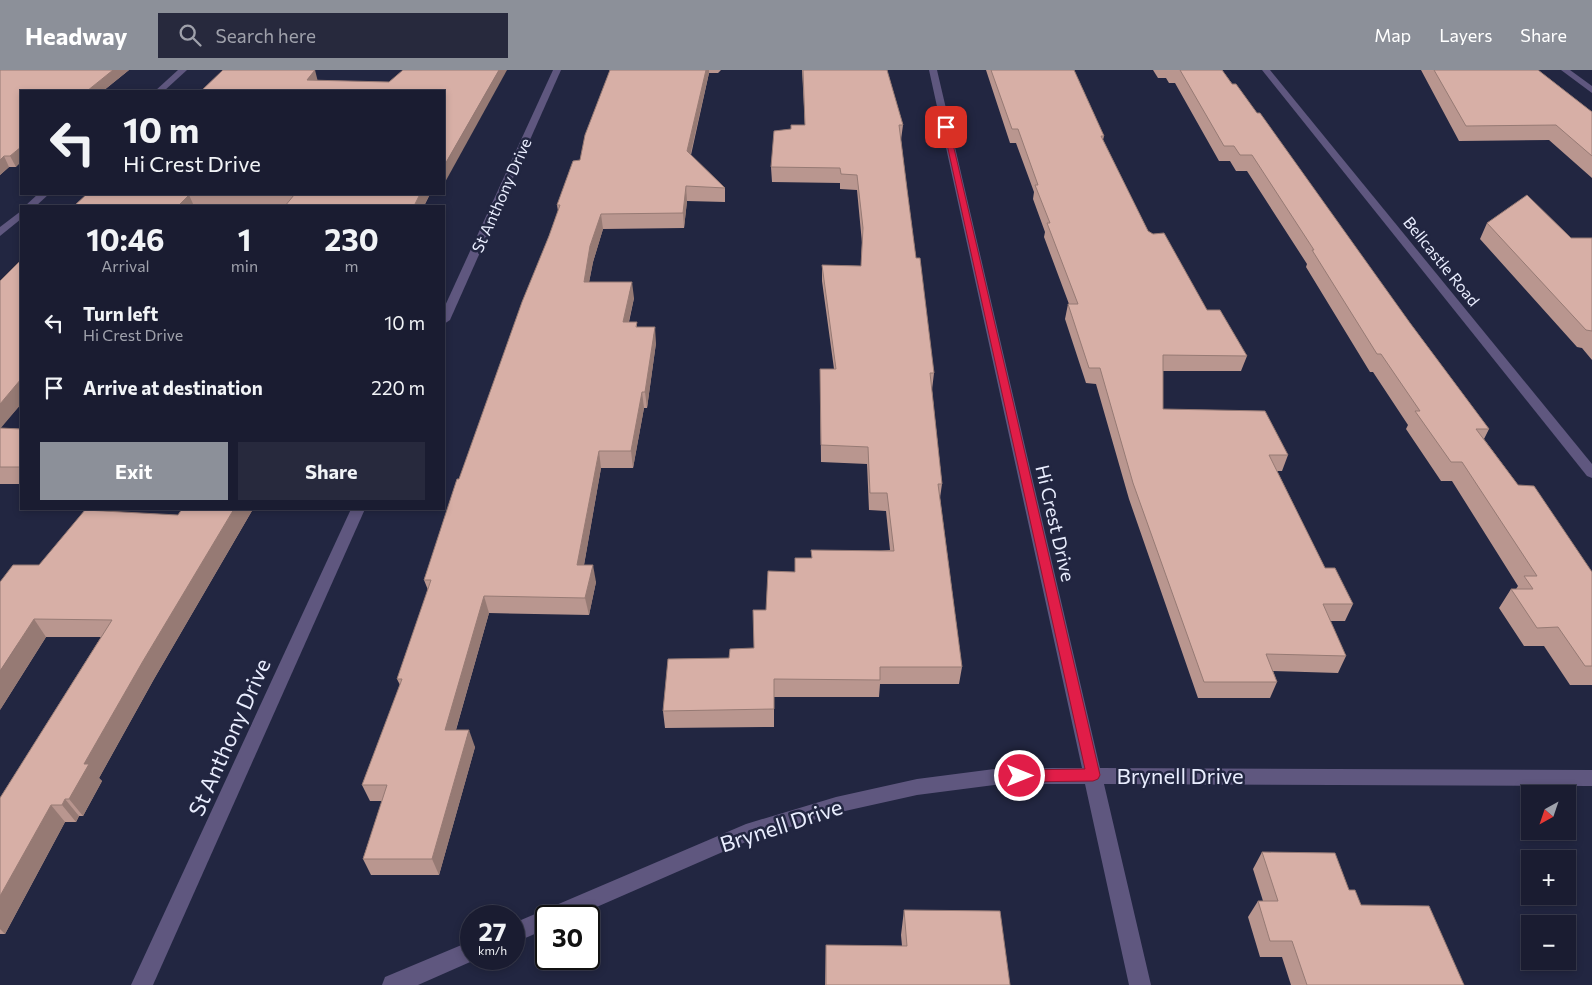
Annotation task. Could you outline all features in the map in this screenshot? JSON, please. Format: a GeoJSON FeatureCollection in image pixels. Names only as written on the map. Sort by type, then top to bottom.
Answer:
{"type":"FeatureCollection","features":[{"type":"Feature","properties":{"kind":"street"},"geometry":{"type":"LineString","coordinates":[[160,90],[183,70]]}},
{"type":"Feature","properties":{"kind":"street","name":"St Anthony Drive"},"geometry":{"type":"LineString","coordinates":[[445,318],[557,70]]}},
{"type":"Feature","properties":{"kind":"street","name":"Hi Crest Drive"},"geometry":{"type":"LineString","coordinates":[[933,70],[1140,985]]}},
{"type":"Feature","properties":{"kind":"street","name":"Bellcastle Road"},"geometry":{"type":"LineString","coordinates":[[1266,70],[1592,473]]}},
{"type":"Feature","properties":{"kind":"street"},"geometry":{"type":"LineString","coordinates":[[1565,70],[1592,90]]}},
{"type":"Feature","properties":{"kind":"street"},"geometry":{"type":"LineString","coordinates":[[31,205],[43,195]]}},
{"type":"Feature","properties":{"kind":"street"},"geometry":{"type":"LineString","coordinates":[[0,233],[20,215]]}},
{"type":"Feature","properties":{"kind":"street","name":"St Anthony Drive"},"geometry":{"type":"LineString","coordinates":[[142,985],[358,510]]}},
{"type":"Feature","properties":{"kind":"street","name":"Brynell Drive"},"geometry":{"type":"LineString","coordinates":[[578,905],[753,830],[836,805],[917,787],[1002,776],[1592,778]]}},
{"type":"Feature","properties":{"kind":"street"},"geometry":{"type":"LineString","coordinates":[[392,985],[460,956]]}},
{"type":"Feature","properties":{"kind":"building"},"geometry":{"type":"Polygon","coordinates":[[[0,70],[113,70],[88,90],[20,90],[20,148],[10,156],[4,156],[0,160],[0,70]]]}},
{"type":"Feature","properties":{"kind":"building"},"geometry":{"type":"Polygon","coordinates":[[[223,70],[315,70],[307,80],[389,82],[403,70],[499,70],[445,164],[445,90],[202,90],[223,70]]]}},
{"type":"Feature","properties":{"kind":"building"},"geometry":{"type":"Polygon","coordinates":[[[610,70],[706,70],[687,151],[725,188],[686,186],[683,213],[601,214],[590,246],[584,282],[632,282],[623,322],[637,322],[636,327],[655,327],[645,392],[642,392],[631,451],[599,451],[577,565],[593,565],[585,598],[484,596],[445,730],[469,730],[432,859],[363,859],[387,785],[362,785],[402,679],[397,679],[431,580],[424,580],[457,479],[459,479],[522,302],[549,236],[560,205],[557,205],[573,161],[580,160],[585,135],[610,70]]]}},
{"type":"Feature","properties":{"kind":"building"},"geometry":{"type":"Polygon","coordinates":[[[803,70],[887,70],[903,125],[899,125],[916,258],[920,258],[934,373],[930,373],[942,484],[938,484],[962,667],[880,667],[880,680],[774,679],[774,709],[663,711],[668,659],[729,658],[730,649],[754,648],[753,610],[766,610],[768,571],[795,572],[795,558],[812,558],[811,550],[894,551],[887,493],[870,493],[868,447],[821,445],[820,369],[836,369],[822,265],[861,266],[863,228],[857,175],[841,174],[840,168],[771,167],[774,131],[791,129],[791,125],[805,125],[803,70]]]}},
{"type":"Feature","properties":{"kind":"building"},"geometry":{"type":"Polygon","coordinates":[[[991,70],[1074,70],[1104,136],[1101,136],[1148,231],[1153,234],[1164,233],[1207,310],[1220,310],[1247,356],[1163,355],[1163,409],[1265,411],[1288,455],[1269,455],[1325,568],[1335,568],[1353,604],[1323,604],[1346,656],[1266,654],[1277,682],[1204,682],[1133,483],[1100,368],[1089,368],[1068,304],[1078,304],[1047,223],[1050,223],[1035,185],[1038,185],[1018,129],[1012,129],[991,70]]]}},
{"type":"Feature","properties":{"kind":"building"},"geometry":{"type":"Polygon","coordinates":[[[1180,70],[1222,70],[1232,84],[1236,84],[1257,113],[1260,113],[1410,323],[1489,429],[1476,429],[1518,485],[1534,486],[1592,572],[1592,666],[1585,666],[1558,627],[1537,628],[1511,589],[1533,589],[1524,576],[1537,576],[1462,462],[1451,462],[1415,411],[1420,411],[1381,354],[1377,354],[1312,250],[1314,250],[1252,155],[1240,155],[1234,146],[1224,146],[1180,70]]]}},
{"type":"Feature","properties":{"kind":"building"},"geometry":{"type":"Polygon","coordinates":[[[1434,70],[1538,70],[1592,112],[1592,156],[1556,125],[1466,126],[1434,70]]]}},
{"type":"Feature","properties":{"kind":"building"},"geometry":{"type":"Polygon","coordinates":[[[86,195],[189,195],[179,205],[75,205],[86,195]]]}},
{"type":"Feature","properties":{"kind":"building"},"geometry":{"type":"Polygon","coordinates":[[[294,195],[420,195],[414,205],[286,205],[294,195]]]}},
{"type":"Feature","properties":{"kind":"building"},"geometry":{"type":"Polygon","coordinates":[[[1527,195],[1571,238],[1592,238],[1592,331],[1586,330],[1487,223],[1527,195]]]}},
{"type":"Feature","properties":{"kind":"building"},"geometry":{"type":"Polygon","coordinates":[[[20,261],[20,380],[0,404],[0,281],[20,261]]]}},
{"type":"Feature","properties":{"kind":"building"},"geometry":{"type":"Polygon","coordinates":[[[0,428],[20,429],[20,467],[0,467],[0,428]]]}},
{"type":"Feature","properties":{"kind":"building"},"geometry":{"type":"Polygon","coordinates":[[[85,510],[178,515],[181,510],[233,510],[84,764],[89,764],[69,799],[65,799],[62,805],[51,805],[0,896],[0,798],[112,620],[34,619],[0,671],[0,582],[13,565],[39,565],[85,510]]]}},
{"type":"Feature","properties":{"kind":"building"},"geometry":{"type":"Polygon","coordinates":[[[1262,852],[1335,853],[1349,890],[1355,890],[1361,905],[1429,906],[1464,985],[1307,985],[1292,941],[1270,941],[1258,901],[1278,901],[1262,852]]]}},
{"type":"Feature","properties":{"kind":"building"},"geometry":{"type":"Polygon","coordinates":[[[904,910],[1000,911],[1010,985],[826,985],[826,945],[907,946],[904,910]]]}},
{"type":"Feature","properties":{"kind":"route"},"geometry":{"type":"LineString","coordinates":[[946,127],[1093,775],[1020,776]]}}]}
